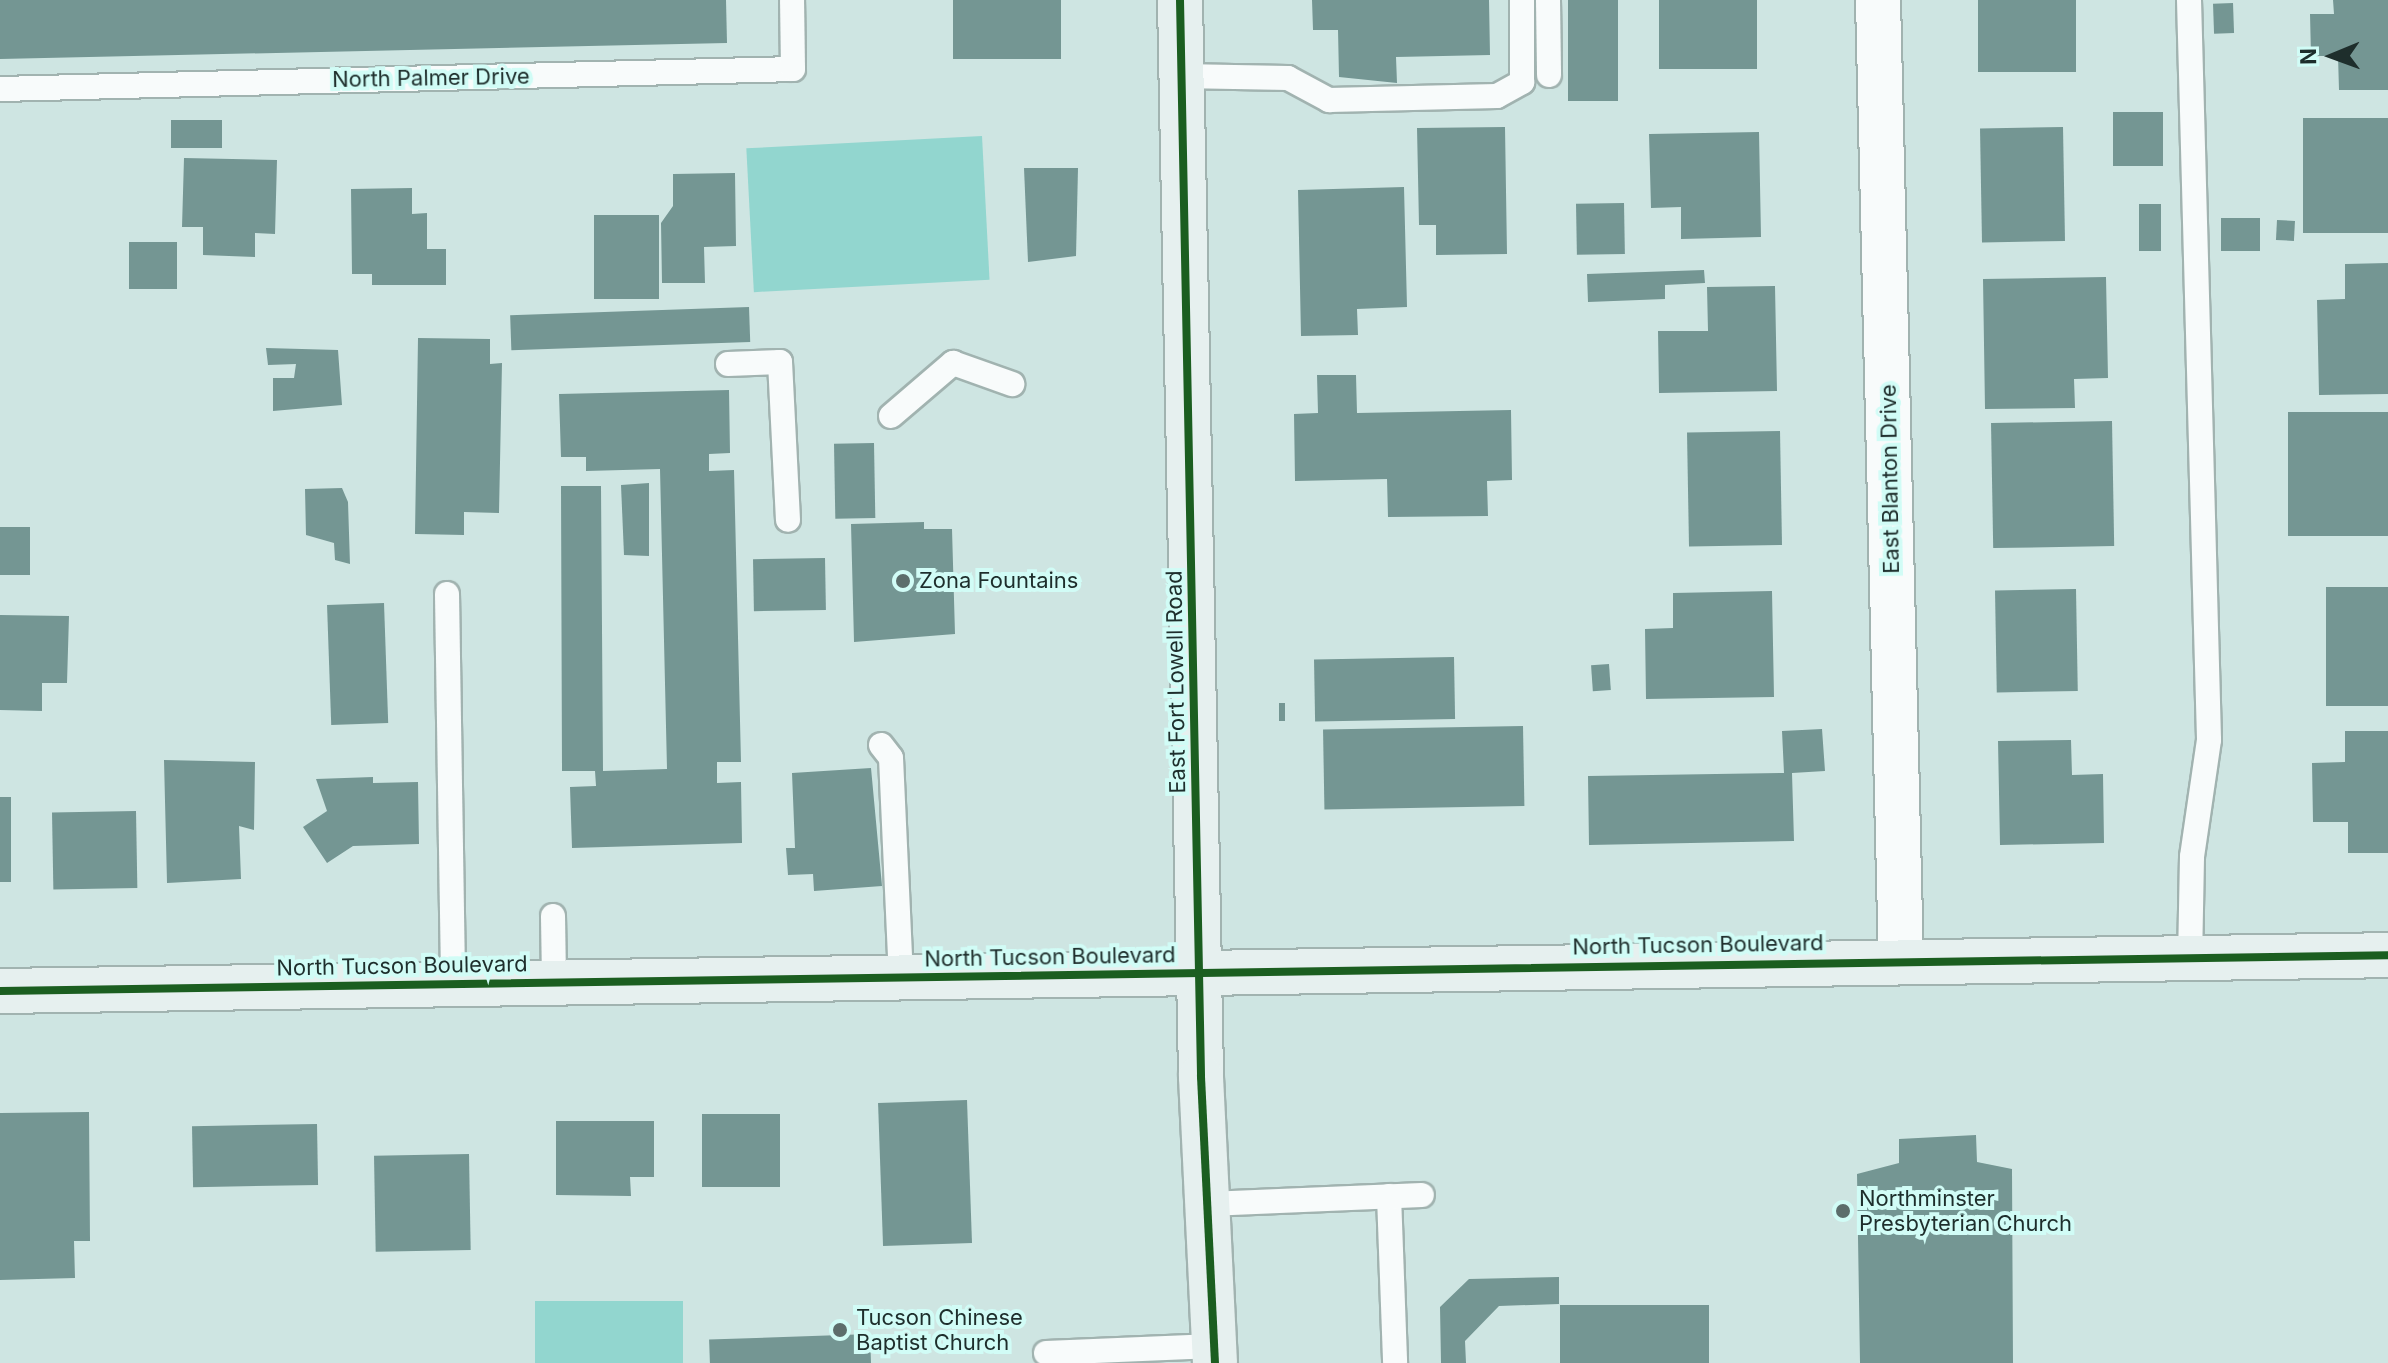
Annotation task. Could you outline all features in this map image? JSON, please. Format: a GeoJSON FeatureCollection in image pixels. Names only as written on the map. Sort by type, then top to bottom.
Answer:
{"type":"FeatureCollection","features":[{"type":"Feature","properties":{"kind":"main road","name":"East Fort Lowell Road"},"geometry":{"type":"LineString","coordinates":[[1180,0],[1200,974],[1215,1354]]}},
{"type":"Feature","properties":{"kind":"main road","name":"North Tucson Boulevard"},"geometry":{"type":"LineString","coordinates":[[0,991],[1200,974],[1901,959],[2388,955]]}},
{"type":"Feature","properties":{"kind":"street","name":"East Blanton Drive"},"geometry":{"type":"LineString","coordinates":[[1878,0],[1901,959]]}},
{"type":"Feature","properties":{"kind":"lane","name":"North Palmer Drive"},"geometry":{"type":"LineString","coordinates":[[0,89],[793,69],[792,0]]}},
{"type":"Feature","properties":{"kind":"lane"},"geometry":{"type":"LineString","coordinates":[[1181,76],[1288,78],[1329,100],[1497,96],[1522,82],[1522,0]]}},
{"type":"Feature","properties":{"kind":"lane"},"geometry":{"type":"LineString","coordinates":[[1548,0],[1549,75]]}},
{"type":"Feature","properties":{"kind":"lane"},"geometry":{"type":"LineString","coordinates":[[2189,0],[2209,740],[2192,857],[2190,957]]}},
{"type":"Feature","properties":{"kind":"lane"},"geometry":{"type":"LineString","coordinates":[[728,364],[780,362],[788,520]]}},
{"type":"Feature","properties":{"kind":"lane"},"geometry":{"type":"LineString","coordinates":[[891,416],[953,363],[1012,384]]}},
{"type":"Feature","properties":{"kind":"lane"},"geometry":{"type":"LineString","coordinates":[[447,594],[453,984]]}},
{"type":"Feature","properties":{"kind":"lane"},"geometry":{"type":"LineString","coordinates":[[881,745],[891,758],[901,976]]}},
{"type":"Feature","properties":{"kind":"lane"},"geometry":{"type":"LineString","coordinates":[[553,916],[554,982]]}},
{"type":"Feature","properties":{"kind":"lane"},"geometry":{"type":"LineString","coordinates":[[1208,1204],[1422,1195]]}},
{"type":"Feature","properties":{"kind":"lane"},"geometry":{"type":"LineString","coordinates":[[1389,1196],[1395,1363]]}},
{"type":"Feature","properties":{"kind":"lane"},"geometry":{"type":"LineString","coordinates":[[1046,1353],[1215,1354]]}},
{"type":"Feature","properties":{"kind":"shaded area"},"geometry":{"type":"Polygon","coordinates":[[[982,136],[990,280],[754,292],[746,148],[982,136]]]}},
{"type":"Feature","properties":{"kind":"shaded area"},"geometry":{"type":"Polygon","coordinates":[[[535,1301],[683,1301],[683,1363],[535,1363],[535,1301]]]}},
{"type":"Feature","properties":{"kind":"building"},"geometry":{"type":"Polygon","coordinates":[[[0,0],[726,0],[727,43],[0,59],[0,0]]]}},
{"type":"Feature","properties":{"kind":"building"},"geometry":{"type":"Polygon","coordinates":[[[953,0],[1061,0],[1061,59],[953,59],[953,0]]]}},
{"type":"Feature","properties":{"kind":"building"},"geometry":{"type":"Polygon","coordinates":[[[1312,0],[1489,0],[1490,55],[1396,57],[1397,83],[1339,77],[1338,30],[1313,30],[1312,0]]]}},
{"type":"Feature","properties":{"kind":"building"},"geometry":{"type":"Polygon","coordinates":[[[1568,0],[1618,0],[1618,101],[1568,101],[1568,0]]]}},
{"type":"Feature","properties":{"kind":"building"},"geometry":{"type":"Polygon","coordinates":[[[1659,0],[1757,0],[1757,69],[1659,69],[1659,0]]]}},
{"type":"Feature","properties":{"kind":"building"},"geometry":{"type":"Polygon","coordinates":[[[1978,0],[2076,0],[2076,72],[1978,72],[1978,0]]]}},
{"type":"Feature","properties":{"kind":"building"},"geometry":{"type":"Polygon","coordinates":[[[2333,0],[2388,0],[2388,90],[2339,90],[2338,56],[2311,56],[2310,14],[2334,14],[2333,0]]]}},
{"type":"Feature","properties":{"kind":"building"},"geometry":{"type":"Polygon","coordinates":[[[2233,3],[2234,33],[2214,34],[2213,4],[2233,3]]]}},
{"type":"Feature","properties":{"kind":"building"},"geometry":{"type":"Polygon","coordinates":[[[2113,112],[2163,112],[2163,166],[2113,166],[2113,112]]]}},
{"type":"Feature","properties":{"kind":"building"},"geometry":{"type":"Polygon","coordinates":[[[2303,118],[2388,118],[2388,233],[2303,233],[2303,118]]]}},
{"type":"Feature","properties":{"kind":"building"},"geometry":{"type":"Polygon","coordinates":[[[171,120],[222,120],[222,148],[171,148],[171,120]]]}},
{"type":"Feature","properties":{"kind":"building"},"geometry":{"type":"Polygon","coordinates":[[[1505,127],[1507,254],[1436,255],[1436,225],[1419,225],[1417,128],[1505,127]]]}},
{"type":"Feature","properties":{"kind":"building"},"geometry":{"type":"Polygon","coordinates":[[[2063,127],[2065,241],[1982,242],[1980,128],[2063,127]]]}},
{"type":"Feature","properties":{"kind":"building"},"geometry":{"type":"Polygon","coordinates":[[[1759,132],[1761,237],[1681,239],[1681,207],[1651,208],[1649,134],[1759,132]]]}},
{"type":"Feature","properties":{"kind":"building"},"geometry":{"type":"Polygon","coordinates":[[[184,158],[277,160],[275,234],[255,233],[255,257],[203,255],[203,227],[182,227],[184,158]]]}},
{"type":"Feature","properties":{"kind":"building"},"geometry":{"type":"Polygon","coordinates":[[[1024,168],[1078,168],[1076,256],[1028,262],[1024,168]]]}},
{"type":"Feature","properties":{"kind":"building"},"geometry":{"type":"Polygon","coordinates":[[[735,173],[736,246],[704,247],[705,283],[662,283],[661,223],[673,206],[673,174],[735,173]]]}},
{"type":"Feature","properties":{"kind":"building"},"geometry":{"type":"Polygon","coordinates":[[[1404,187],[1407,307],[1357,309],[1358,335],[1301,336],[1298,190],[1404,187]]]}},
{"type":"Feature","properties":{"kind":"building"},"geometry":{"type":"Polygon","coordinates":[[[412,188],[412,214],[427,213],[427,249],[446,249],[446,285],[372,285],[372,274],[352,274],[351,189],[412,188]]]}},
{"type":"Feature","properties":{"kind":"building"},"geometry":{"type":"Polygon","coordinates":[[[1624,203],[1625,254],[1577,255],[1576,204],[1624,203]]]}},
{"type":"Feature","properties":{"kind":"building"},"geometry":{"type":"Polygon","coordinates":[[[2139,204],[2161,204],[2161,251],[2139,251],[2139,204]]]}},
{"type":"Feature","properties":{"kind":"building"},"geometry":{"type":"Polygon","coordinates":[[[594,215],[659,215],[659,299],[594,299],[594,215]]]}},
{"type":"Feature","properties":{"kind":"building"},"geometry":{"type":"Polygon","coordinates":[[[2221,218],[2260,218],[2260,251],[2221,251],[2221,218]]]}},
{"type":"Feature","properties":{"kind":"building"},"geometry":{"type":"Polygon","coordinates":[[[2277,220],[2295,221],[2294,241],[2276,240],[2277,220]]]}},
{"type":"Feature","properties":{"kind":"building"},"geometry":{"type":"Polygon","coordinates":[[[129,242],[177,242],[177,289],[129,289],[129,242]]]}},
{"type":"Feature","properties":{"kind":"building"},"geometry":{"type":"Polygon","coordinates":[[[2388,263],[2388,394],[2319,395],[2317,300],[2345,299],[2345,264],[2388,263]]]}},
{"type":"Feature","properties":{"kind":"building"},"geometry":{"type":"Polygon","coordinates":[[[1704,270],[1705,283],[1665,285],[1665,299],[1588,302],[1587,274],[1704,270]]]}},
{"type":"Feature","properties":{"kind":"building"},"geometry":{"type":"Polygon","coordinates":[[[2106,277],[2108,378],[2074,379],[2075,408],[1985,409],[1983,279],[2106,277]]]}},
{"type":"Feature","properties":{"kind":"building"},"geometry":{"type":"Polygon","coordinates":[[[1775,286],[1777,391],[1659,393],[1658,331],[1708,331],[1707,287],[1775,286]]]}},
{"type":"Feature","properties":{"kind":"building"},"geometry":{"type":"Polygon","coordinates":[[[749,307],[750,342],[511,350],[510,315],[749,307]]]}},
{"type":"Feature","properties":{"kind":"building"},"geometry":{"type":"Polygon","coordinates":[[[418,338],[490,339],[490,364],[502,363],[499,513],[464,512],[464,535],[415,534],[418,338]]]}},
{"type":"Feature","properties":{"kind":"building"},"geometry":{"type":"Polygon","coordinates":[[[266,348],[338,350],[342,405],[273,411],[273,378],[294,378],[296,364],[268,365],[266,348]]]}},
{"type":"Feature","properties":{"kind":"building"},"geometry":{"type":"Polygon","coordinates":[[[1317,375],[1356,375],[1357,413],[1511,410],[1512,480],[1487,481],[1488,516],[1388,517],[1387,479],[1295,481],[1294,414],[1318,413],[1317,375]]]}},
{"type":"Feature","properties":{"kind":"building"},"geometry":{"type":"Polygon","coordinates":[[[729,390],[730,453],[709,454],[709,471],[734,470],[741,762],[717,762],[717,783],[741,782],[742,843],[572,848],[570,787],[596,786],[595,771],[562,771],[561,486],[601,486],[603,771],[667,769],[660,469],[586,471],[586,457],[561,457],[559,394],[729,390]]]}},
{"type":"Feature","properties":{"kind":"building"},"geometry":{"type":"Polygon","coordinates":[[[2288,412],[2388,412],[2388,536],[2288,536],[2288,412]]]}},
{"type":"Feature","properties":{"kind":"building"},"geometry":{"type":"Polygon","coordinates":[[[2112,421],[2114,546],[1993,548],[1991,423],[2112,421]]]}},
{"type":"Feature","properties":{"kind":"building"},"geometry":{"type":"Polygon","coordinates":[[[1780,431],[1782,545],[1689,547],[1687,433],[1780,431]]]}},
{"type":"Feature","properties":{"kind":"building"},"geometry":{"type":"Polygon","coordinates":[[[874,443],[875,518],[835,519],[834,444],[874,443]]]}},
{"type":"Feature","properties":{"kind":"building"},"geometry":{"type":"Polygon","coordinates":[[[649,483],[649,556],[624,555],[621,485],[649,483]]]}},
{"type":"Feature","properties":{"kind":"building"},"geometry":{"type":"Polygon","coordinates":[[[342,488],[348,502],[350,564],[335,560],[334,543],[306,535],[305,489],[342,488]]]}},
{"type":"Feature","properties":{"kind":"building","name":"Zona Fountains"},"geometry":{"type":"Polygon","coordinates":[[[924,522],[924,529],[952,529],[955,634],[854,642],[851,524],[924,522]]]}},
{"type":"Feature","properties":{"kind":"building"},"geometry":{"type":"Polygon","coordinates":[[[0,527],[30,527],[30,575],[0,575],[0,527]]]}},
{"type":"Feature","properties":{"kind":"building"},"geometry":{"type":"Polygon","coordinates":[[[825,558],[826,610],[754,611],[753,559],[825,558]]]}},
{"type":"Feature","properties":{"kind":"building"},"geometry":{"type":"Polygon","coordinates":[[[2326,587],[2388,587],[2388,706],[2326,706],[2326,587]]]}},
{"type":"Feature","properties":{"kind":"building"},"geometry":{"type":"Polygon","coordinates":[[[2076,589],[2078,691],[1997,692],[1995,590],[2076,589]]]}},
{"type":"Feature","properties":{"kind":"building"},"geometry":{"type":"Polygon","coordinates":[[[1772,591],[1774,697],[1646,699],[1645,629],[1673,628],[1673,593],[1772,591]]]}},
{"type":"Feature","properties":{"kind":"building"},"geometry":{"type":"Polygon","coordinates":[[[384,603],[388,723],[331,725],[327,605],[384,603]]]}},
{"type":"Feature","properties":{"kind":"building"},"geometry":{"type":"Polygon","coordinates":[[[0,615],[69,616],[67,683],[42,683],[42,711],[0,710],[0,615]]]}},
{"type":"Feature","properties":{"kind":"building"},"geometry":{"type":"Polygon","coordinates":[[[1454,657],[1455,719],[1315,721],[1314,659],[1454,657]]]}},
{"type":"Feature","properties":{"kind":"building"},"geometry":{"type":"Polygon","coordinates":[[[1609,664],[1611,690],[1593,691],[1591,665],[1609,664]]]}},
{"type":"Feature","properties":{"kind":"building"},"geometry":{"type":"Polygon","coordinates":[[[1279,703],[1285,703],[1285,721],[1279,721],[1279,703]]]}},
{"type":"Feature","properties":{"kind":"building"},"geometry":{"type":"Polygon","coordinates":[[[1523,726],[1524,806],[1324,809],[1323,729],[1523,726]]]}},
{"type":"Feature","properties":{"kind":"building"},"geometry":{"type":"Polygon","coordinates":[[[1822,729],[1825,771],[1792,773],[1794,841],[1589,845],[1588,776],[1784,773],[1782,731],[1822,729]]]}},
{"type":"Feature","properties":{"kind":"building"},"geometry":{"type":"Polygon","coordinates":[[[2345,731],[2388,731],[2388,853],[2348,853],[2348,822],[2313,822],[2312,763],[2345,762],[2345,731]]]}},
{"type":"Feature","properties":{"kind":"building"},"geometry":{"type":"Polygon","coordinates":[[[2071,740],[2072,775],[2103,774],[2104,843],[2000,845],[1998,741],[2071,740]]]}},
{"type":"Feature","properties":{"kind":"building"},"geometry":{"type":"Polygon","coordinates":[[[164,760],[255,762],[254,830],[239,826],[241,879],[167,883],[164,760]]]}},
{"type":"Feature","properties":{"kind":"building"},"geometry":{"type":"Polygon","coordinates":[[[871,768],[882,886],[814,891],[813,874],[788,875],[786,848],[795,848],[792,773],[871,768]]]}},
{"type":"Feature","properties":{"kind":"building"},"geometry":{"type":"Polygon","coordinates":[[[373,777],[373,783],[418,782],[419,844],[353,846],[327,863],[303,827],[327,811],[316,779],[373,777]]]}},
{"type":"Feature","properties":{"kind":"building"},"geometry":{"type":"Polygon","coordinates":[[[0,797],[11,797],[11,882],[0,882],[0,797]]]}},
{"type":"Feature","properties":{"kind":"building"},"geometry":{"type":"Polygon","coordinates":[[[136,811],[137,888],[53,889],[52,812],[136,811]]]}},
{"type":"Feature","properties":{"kind":"building"},"geometry":{"type":"Polygon","coordinates":[[[967,1100],[972,1243],[883,1246],[878,1103],[967,1100]]]}},
{"type":"Feature","properties":{"kind":"building"},"geometry":{"type":"Polygon","coordinates":[[[89,1112],[90,1241],[74,1241],[75,1278],[0,1280],[0,1113],[89,1112]]]}},
{"type":"Feature","properties":{"kind":"building"},"geometry":{"type":"Polygon","coordinates":[[[702,1114],[780,1114],[780,1187],[702,1187],[702,1114]]]}},
{"type":"Feature","properties":{"kind":"building"},"geometry":{"type":"Polygon","coordinates":[[[556,1121],[654,1121],[654,1177],[630,1177],[631,1196],[556,1195],[556,1121]]]}},
{"type":"Feature","properties":{"kind":"building"},"geometry":{"type":"Polygon","coordinates":[[[317,1124],[318,1185],[193,1187],[192,1126],[317,1124]]]}},
{"type":"Feature","properties":{"kind":"building"},"geometry":{"type":"Polygon","coordinates":[[[1976,1135],[1977,1162],[2012,1169],[2013,1363],[1860,1363],[1857,1174],[1899,1163],[1899,1139],[1976,1135]]]}},
{"type":"Feature","properties":{"kind":"building"},"geometry":{"type":"Polygon","coordinates":[[[469,1154],[471,1250],[376,1252],[374,1156],[469,1154]]]}},
{"type":"Feature","properties":{"kind":"building"},"geometry":{"type":"Polygon","coordinates":[[[1559,1277],[1559,1304],[1499,1306],[1465,1341],[1466,1363],[1441,1363],[1440,1307],[1469,1279],[1559,1277]]]}},
{"type":"Feature","properties":{"kind":"building"},"geometry":{"type":"Polygon","coordinates":[[[1560,1305],[1709,1305],[1709,1363],[1560,1363],[1560,1305]]]}},
{"type":"Feature","properties":{"kind":"building"},"geometry":{"type":"Polygon","coordinates":[[[870,1334],[871,1363],[710,1363],[709,1340],[870,1334]]]}},
{"type":"Feature","properties":{"kind":"cycle path"},"geometry":{"type":"LineString","coordinates":[[1180,0],[1201,1077],[1215,1363]]}},
{"type":"Feature","properties":{"kind":"cycle path"},"geometry":{"type":"LineString","coordinates":[[0,991],[2388,955]]}},
{"type":"Feature","properties":{"kind":"place","name":"Zona Fountains"},"geometry":{"type":"Point","coordinates":[903,581]}},
{"type":"Feature","properties":{"kind":"place","name":"Northminster Presbyterian Church"},"geometry":{"type":"Point","coordinates":[1843,1211]}},
{"type":"Feature","properties":{"kind":"place","name":"Tucson Chinese Baptist Church"},"geometry":{"type":"Point","coordinates":[840,1330]}}]}
